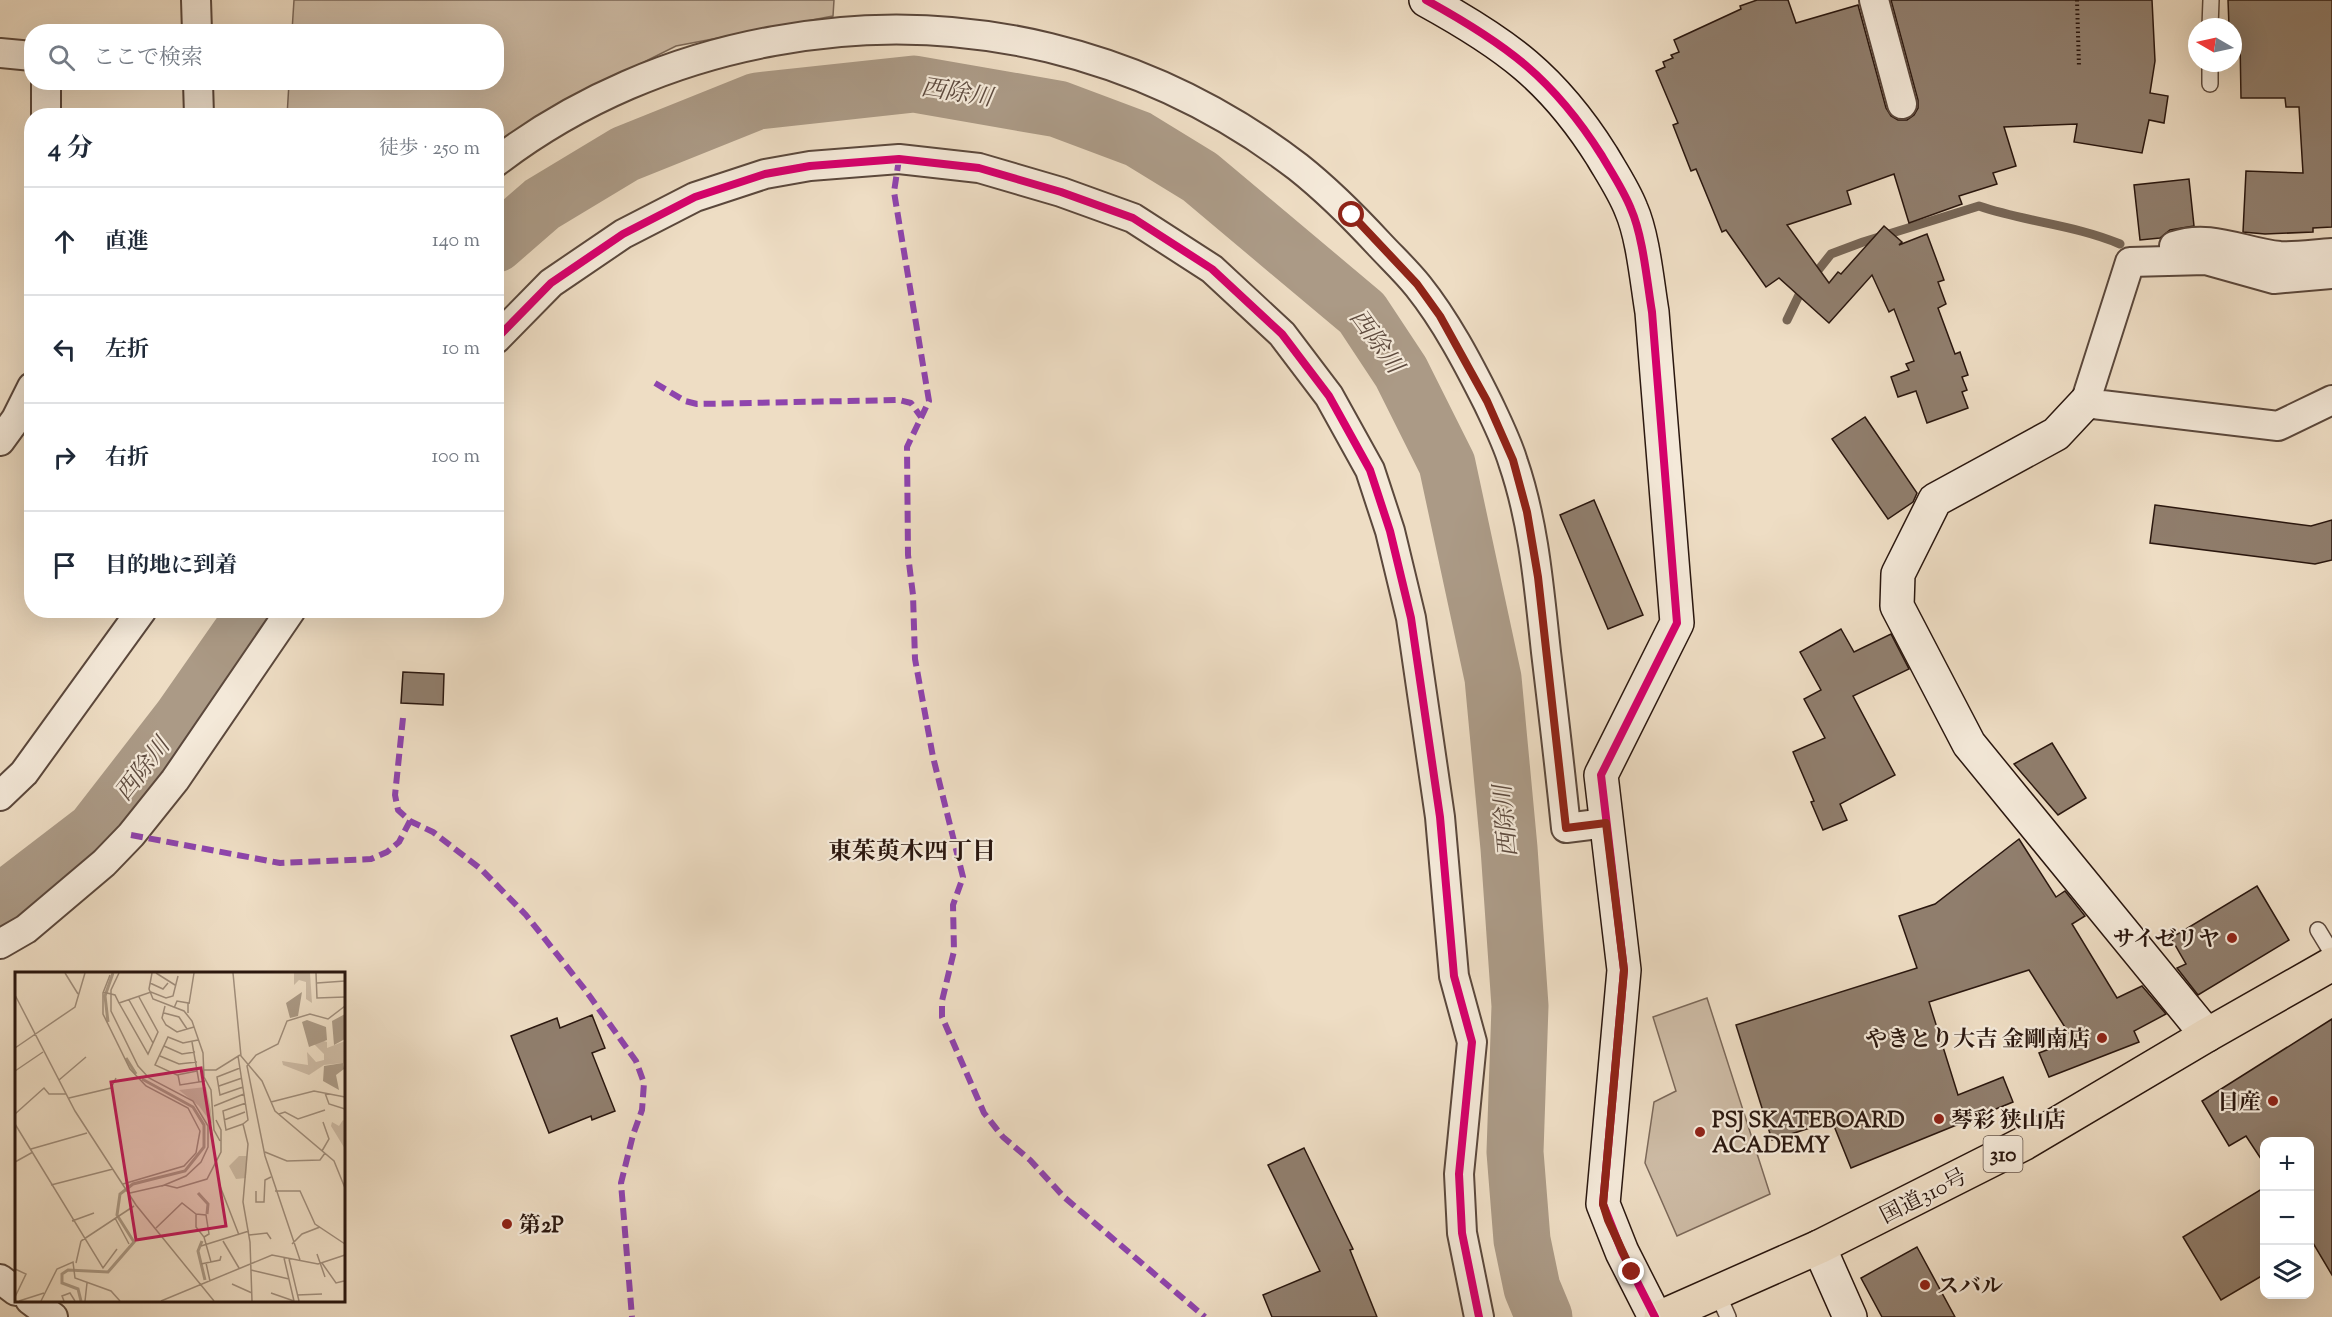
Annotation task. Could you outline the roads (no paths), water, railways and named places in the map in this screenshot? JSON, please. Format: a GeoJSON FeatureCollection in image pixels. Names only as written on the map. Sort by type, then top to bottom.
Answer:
{"type":"FeatureCollection","features":[{"type":"Feature","properties":{"kind":"highway","name":"国道310号"},"geometry":{"type":"LineString","coordinates":[[1661,1317],[1723,1304],[1819,1247],[2023,1144],[2332,964]]}},
{"type":"Feature","properties":{"kind":"street"},"geometry":{"type":"LineString","coordinates":[[196,0],[197,24]]}},
{"type":"Feature","properties":{"kind":"street"},"geometry":{"type":"LineString","coordinates":[[1426,0],[1477,28],[1510,51],[1537,73],[1580,122],[1631,209],[1644,262],[1652,312],[1677,623],[1601,775],[1624,970],[1603,1204],[1622,1252],[1655,1317]]}},
{"type":"Feature","properties":{"kind":"street"},"geometry":{"type":"LineString","coordinates":[[1874,0],[1902,104]]}},
{"type":"Feature","properties":{"kind":"street"},"geometry":{"type":"LineString","coordinates":[[504,156],[538,131],[624,86],[674,66],[730,49],[856,29],[910,29],[969,33],[1036,44],[1093,60],[1153,81],[1251,134],[1300,168],[1352,215],[1417,284],[1440,316],[1487,401],[1513,460],[1527,512],[1538,577],[1566,828],[1606,823]]}},
{"type":"Feature","properties":{"kind":"street"},"geometry":{"type":"LineString","coordinates":[[0,53],[24,55]]}},
{"type":"Feature","properties":{"kind":"street"},"geometry":{"type":"LineString","coordinates":[[46,90],[46,108]]}},
{"type":"Feature","properties":{"kind":"street"},"geometry":{"type":"LineString","coordinates":[[198,90],[199,108]]}},
{"type":"Feature","properties":{"kind":"street"},"geometry":{"type":"LineString","coordinates":[[504,331],[551,283],[623,234],[695,197],[765,174],[810,166],[899,159],[980,168],[1061,192],[1132,218],[1212,269],[1282,334],[1329,396],[1370,470],[1390,531],[1410,618],[1440,817],[1454,976],[1472,1042],[1459,1174],[1462,1233],[1479,1317]]}},
{"type":"Feature","properties":{"kind":"street"},"geometry":{"type":"LineString","coordinates":[[2130,262],[2184,243],[2211,241],[2280,256],[2332,254]]}},
{"type":"Feature","properties":{"kind":"street"},"geometry":{"type":"LineString","coordinates":[[2130,262],[2206,260],[2274,279],[2332,274]]}},
{"type":"Feature","properties":{"kind":"street"},"geometry":{"type":"LineString","coordinates":[[2130,262],[2085,403],[2056,434],[1935,500],[1898,574],[1897,606],[1969,744],[2207,1035]]}},
{"type":"Feature","properties":{"kind":"street"},"geometry":{"type":"LineString","coordinates":[[2085,403],[2278,426],[2332,400]]}},
{"type":"Feature","properties":{"kind":"street"},"geometry":{"type":"LineString","coordinates":[[0,441],[24,402]]}},
{"type":"Feature","properties":{"kind":"street"},"geometry":{"type":"LineString","coordinates":[[0,796],[24,773],[136,618]]}},
{"type":"Feature","properties":{"kind":"street"},"geometry":{"type":"LineString","coordinates":[[0,944],[26,929],[104,863],[131,835],[175,780],[286,618]]}},
{"type":"Feature","properties":{"kind":"street"},"geometry":{"type":"LineString","coordinates":[[1819,1247],[1850,1317]]}},
{"type":"Feature","properties":{"kind":"street"},"geometry":{"type":"LineString","coordinates":[[0,1280],[15,1290]]}},
{"type":"Feature","properties":{"kind":"street"},"geometry":{"type":"LineString","coordinates":[[33,1302],[53,1317]]}},
{"type":"Feature","properties":{"kind":"lane"},"geometry":{"type":"LineString","coordinates":[[2210,18],[2211,0]]}},
{"type":"Feature","properties":{"kind":"lane"},"geometry":{"type":"LineString","coordinates":[[2210,72],[2210,84]]}},
{"type":"Feature","properties":{"kind":"lane"},"geometry":{"type":"LineString","coordinates":[[2318,930],[2332,953]]}},
{"type":"Feature","properties":{"kind":"waterway","name":"西除川"},"geometry":{"type":"LineString","coordinates":[[504,237],[542,204],[625,154],[757,101],[914,84],[1058,109],[1138,139],[1200,177],[1362,313],[1401,372],[1447,464],[1493,678],[1509,848],[1520,1006],[1515,1152],[1522,1240],[1532,1288],[1544,1317]]}},
{"type":"Feature","properties":{"kind":"waterway"},"geometry":{"type":"LineString","coordinates":[[1787,320],[1800,293],[1831,254],[1979,206],[2086,232],[2120,244]]}},
{"type":"Feature","properties":{"kind":"waterway","name":"西除川"},"geometry":{"type":"LineString","coordinates":[[0,903],[95,830],[181,719],[251,618]]}},
{"type":"Feature","properties":{"kind":"place","name":"サイゼリヤ"},"geometry":{"type":"Point","coordinates":[2232,938]}},
{"type":"Feature","properties":{"kind":"place","name":"やきとり大吉 金剛南店"},"geometry":{"type":"Point","coordinates":[2102,1038]}},
{"type":"Feature","properties":{"kind":"place","name":"日産"},"geometry":{"type":"Point","coordinates":[2273,1101]}},
{"type":"Feature","properties":{"kind":"place","name":"琴彩 狭山店"},"geometry":{"type":"Point","coordinates":[1939,1119]}},
{"type":"Feature","properties":{"kind":"place","name":"PSJ SKATEBOARD ACADEMY"},"geometry":{"type":"Point","coordinates":[1700,1132]}},
{"type":"Feature","properties":{"kind":"place","name":"第2P"},"geometry":{"type":"Point","coordinates":[507,1224]}},
{"type":"Feature","properties":{"kind":"place","name":"スバル"},"geometry":{"type":"Point","coordinates":[1925,1285]}},
{"type":"Feature","properties":{"kind":"district","name":"東茱萸木四丁目"},"geometry":{"type":"Point","coordinates":[912,851]}}]}
